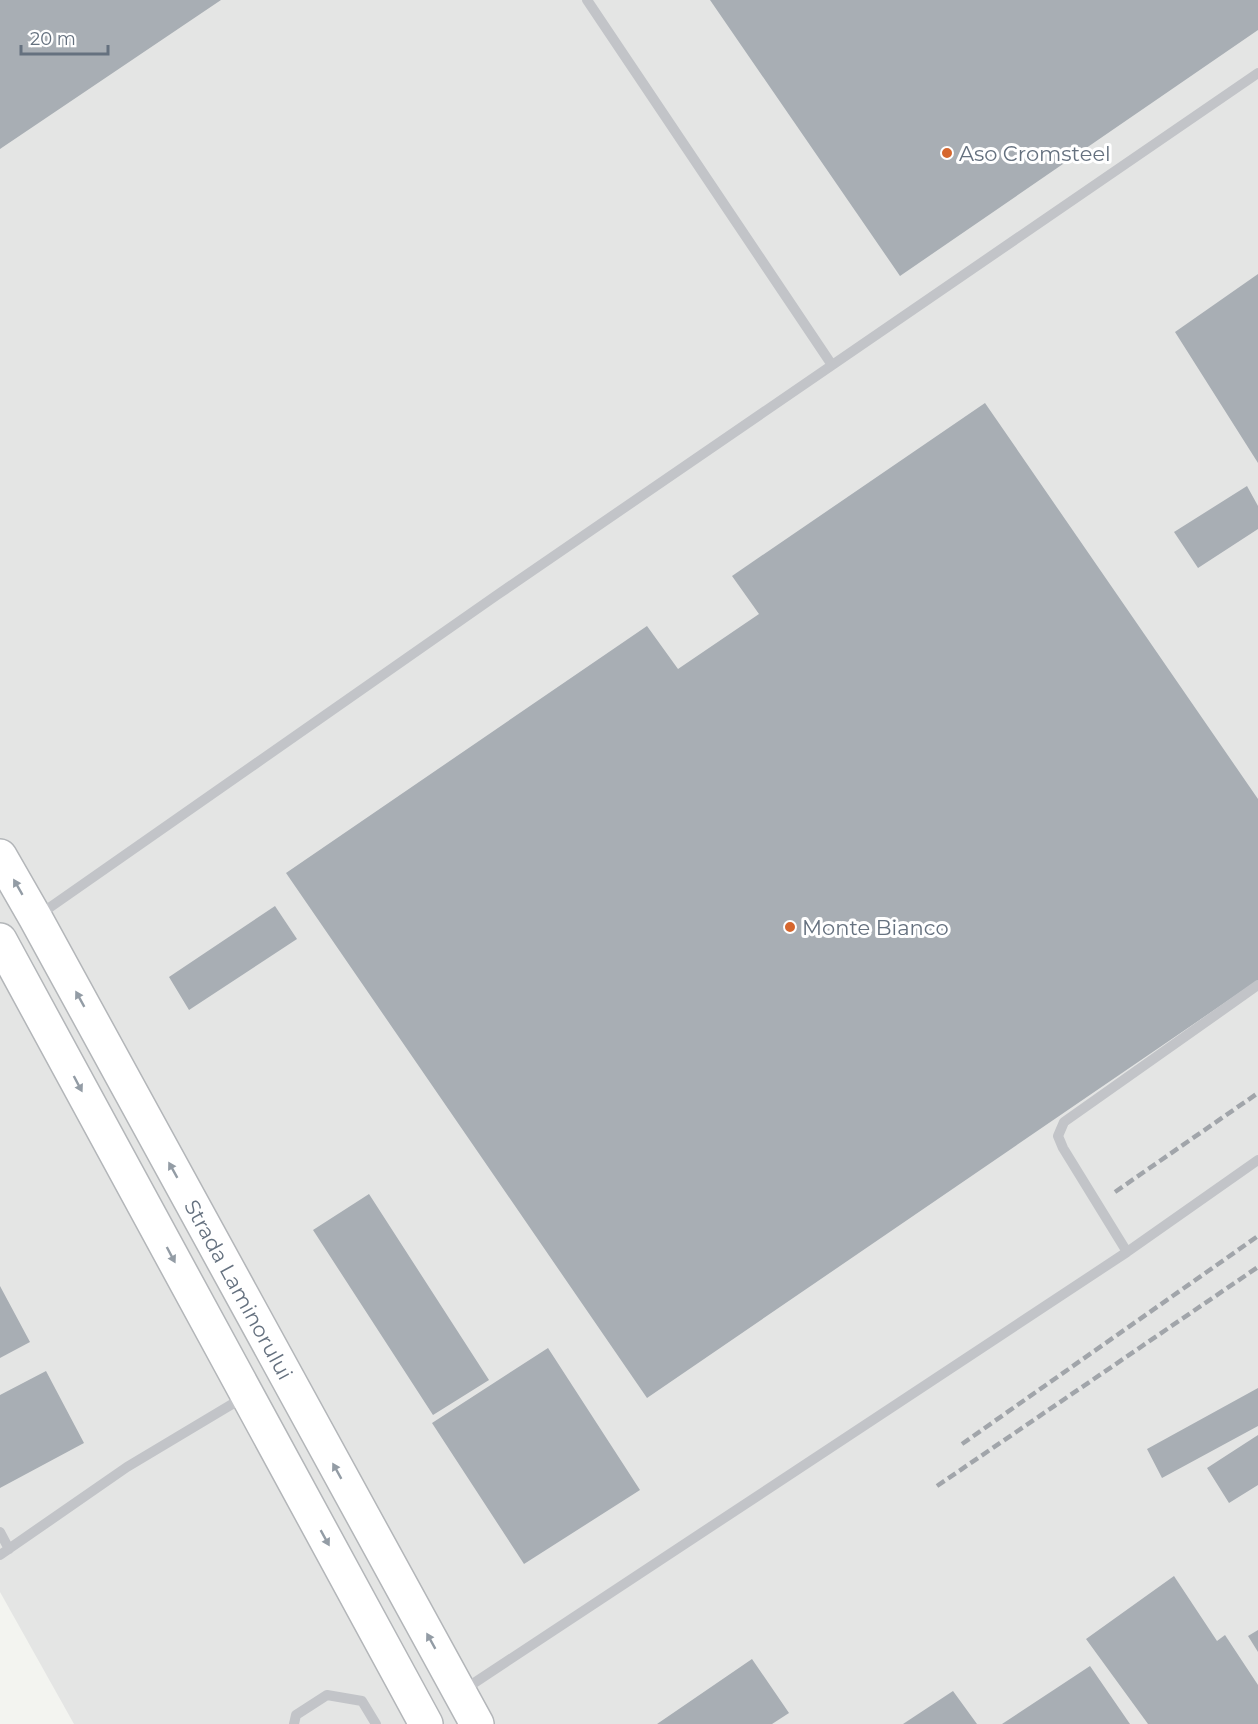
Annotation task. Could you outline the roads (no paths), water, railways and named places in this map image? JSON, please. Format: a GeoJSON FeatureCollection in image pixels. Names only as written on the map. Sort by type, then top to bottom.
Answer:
{"type":"FeatureCollection","features":[{"type":"Feature","properties":{"kind":"main road","name":"Strada Laminorului"},"geometry":{"type":"LineString","coordinates":[[0,856],[477,1724]]}},
{"type":"Feature","properties":{"kind":"main road","name":"Strada Laminorului"},"geometry":{"type":"LineString","coordinates":[[0,939],[426,1724]]}},
{"type":"Feature","properties":{"kind":"lane"},"geometry":{"type":"LineString","coordinates":[[587,0],[832,365]]}},
{"type":"Feature","properties":{"kind":"lane"},"geometry":{"type":"LineString","coordinates":[[35,917],[497,595],[1258,73]]}},
{"type":"Feature","properties":{"kind":"lane"},"geometry":{"type":"LineString","coordinates":[[1128,1252],[1063,1149],[1058,1136],[1064,1122],[1258,985]]}},
{"type":"Feature","properties":{"kind":"lane"},"geometry":{"type":"LineString","coordinates":[[459,1693],[1128,1252],[1258,1160]]}},
{"type":"Feature","properties":{"kind":"lane"},"geometry":{"type":"LineString","coordinates":[[0,1532],[5,1552],[127,1467],[247,1395]]}},
{"type":"Feature","properties":{"kind":"lane"},"geometry":{"type":"LineString","coordinates":[[294,1724],[296,1715],[327,1695],[362,1701],[376,1724]]}},
{"type":"Feature","properties":{"kind":"railway"},"geometry":{"type":"LineString","coordinates":[[1115,1192],[1258,1093]]}},
{"type":"Feature","properties":{"kind":"railway"},"geometry":{"type":"LineString","coordinates":[[962,1444],[1258,1236]]}},
{"type":"Feature","properties":{"kind":"railway"},"geometry":{"type":"LineString","coordinates":[[937,1486],[1258,1267]]}},
{"type":"Feature","properties":{"kind":"place","name":"Aso Cromsteel"},"geometry":{"type":"Point","coordinates":[947,153]}},
{"type":"Feature","properties":{"kind":"place","name":"Monte Bianco"},"geometry":{"type":"Point","coordinates":[790,927]}}]}
